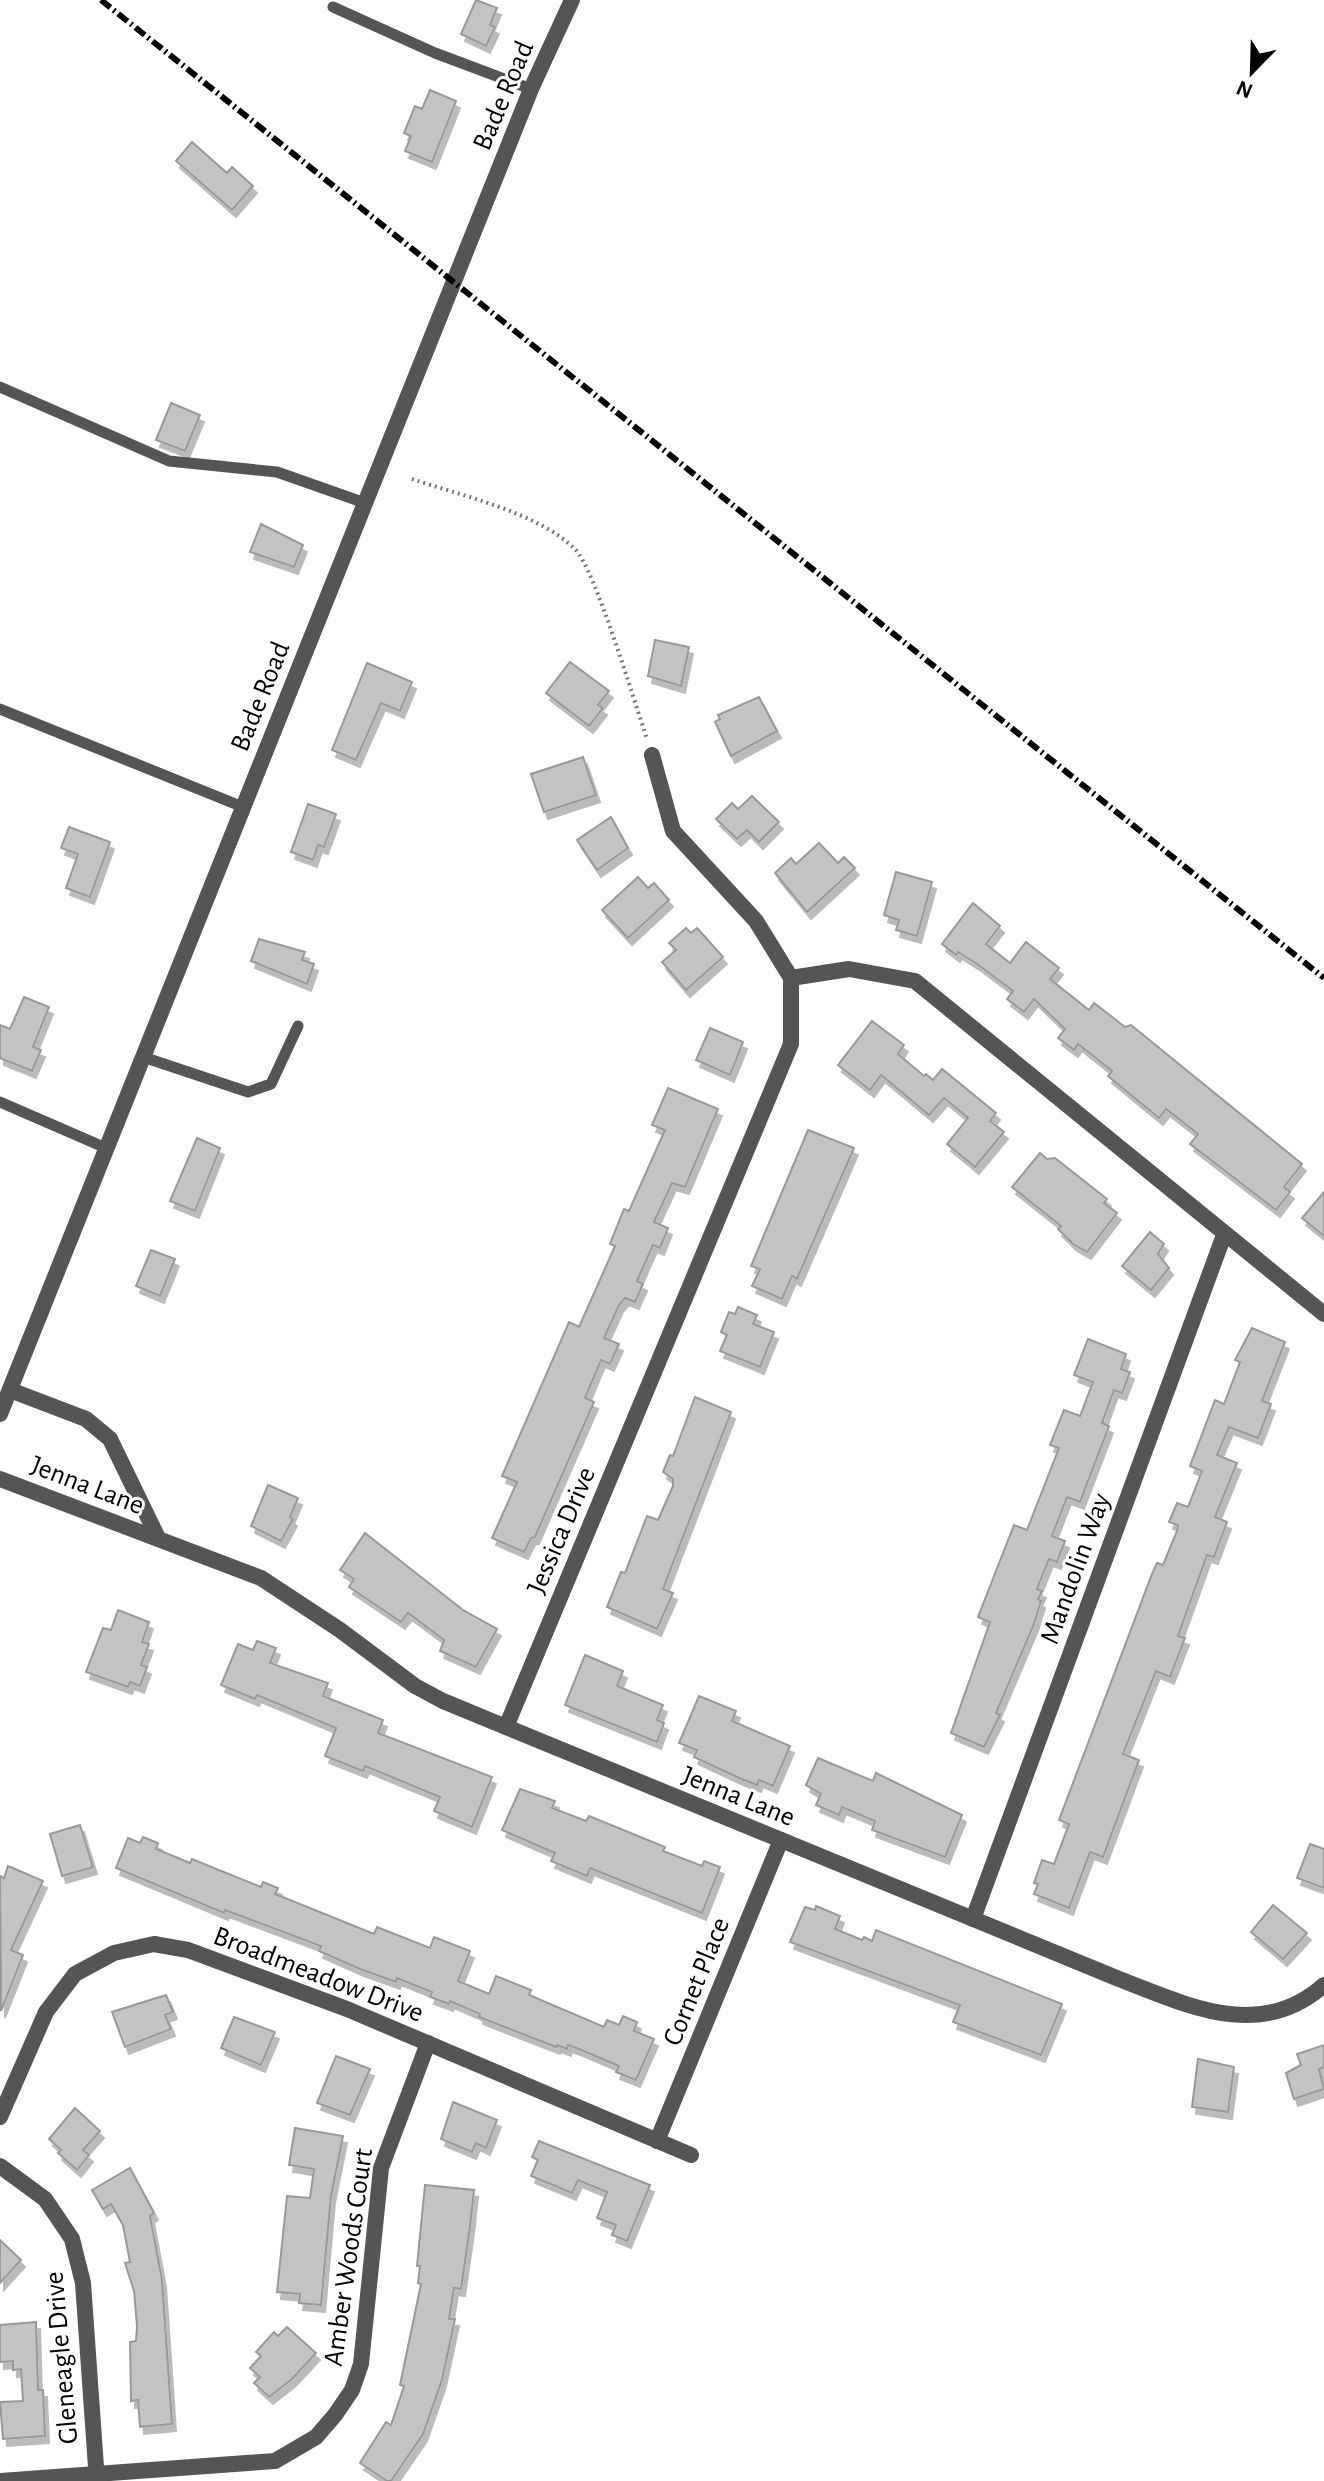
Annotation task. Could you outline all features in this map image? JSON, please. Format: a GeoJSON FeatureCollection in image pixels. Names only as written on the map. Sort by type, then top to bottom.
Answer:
{"type":"FeatureCollection","features":[{"type":"Feature","properties":{"kind":"street","name":"Bade Road"},"geometry":{"type":"LineString","coordinates":[[0,1414],[531,89],[572,0]]}},
{"type":"Feature","properties":{"kind":"street"},"geometry":{"type":"LineString","coordinates":[[652,755],[673,831],[756,921],[791,978],[849,969],[915,981],[1324,1314]]}},
{"type":"Feature","properties":{"kind":"street","name":"Jessica Drive"},"geometry":{"type":"LineString","coordinates":[[506,1727],[791,1044],[791,978]]}},
{"type":"Feature","properties":{"kind":"street","name":"Mandolin Way"},"geometry":{"type":"LineString","coordinates":[[973,1919],[1224,1235]]}},
{"type":"Feature","properties":{"kind":"street","name":"Jenna Lane"},"geometry":{"type":"LineString","coordinates":[[10,1390],[86,1419],[110,1439],[158,1538]]}},
{"type":"Feature","properties":{"kind":"street","name":"Jenna Lane"},"geometry":{"type":"LineString","coordinates":[[0,1479],[261,1578],[340,1630],[415,1686],[506,1727],[1146,1990],[1201,2010],[1234,2017],[1272,2011],[1312,1996],[1324,1985]]}},
{"type":"Feature","properties":{"kind":"street","name":"Cornet Place"},"geometry":{"type":"LineString","coordinates":[[657,2141],[781,1840]]}},
{"type":"Feature","properties":{"kind":"street","name":"Broadmeadow Drive"},"geometry":{"type":"LineString","coordinates":[[0,2117],[46,2012],[75,1974],[114,1953],[154,1944],[188,1950],[428,2043],[691,2155]]}},
{"type":"Feature","properties":{"kind":"street","name":"Amber Woods Court"},"geometry":{"type":"LineString","coordinates":[[0,2481],[97,2478],[275,2461],[316,2437],[352,2390],[361,2364],[381,2168],[428,2043]]}},
{"type":"Feature","properties":{"kind":"street","name":"Gleneagle Drive"},"geometry":{"type":"LineString","coordinates":[[0,2166],[45,2199],[72,2239],[83,2283],[97,2478]]}},
{"type":"Feature","properties":{"kind":"lane"},"geometry":{"type":"LineString","coordinates":[[333,7],[435,53],[531,89]]}},
{"type":"Feature","properties":{"kind":"lane"},"geometry":{"type":"LineString","coordinates":[[0,387],[169,461],[277,472],[365,503]]}},
{"type":"Feature","properties":{"kind":"lane"},"geometry":{"type":"LineString","coordinates":[[0,709],[243,807]]}},
{"type":"Feature","properties":{"kind":"lane"},"geometry":{"type":"LineString","coordinates":[[143,1057],[248,1092],[271,1084],[298,1026]]}},
{"type":"Feature","properties":{"kind":"lane"},"geometry":{"type":"LineString","coordinates":[[0,1102],[106,1148]]}},
{"type":"Feature","properties":{"kind":"path"},"geometry":{"type":"LineString","coordinates":[[412,479],[547,528],[576,549],[592,582],[652,755]]}},
{"type":"Feature","properties":{"kind":"building"},"geometry":{"type":"Polygon","coordinates":[[[476,0],[497,8],[490,25],[495,27],[486,46],[461,34],[476,0]]]}},
{"type":"Feature","properties":{"kind":"building"},"geometry":{"type":"Polygon","coordinates":[[[430,90],[456,101],[432,162],[405,151],[411,136],[404,133],[415,106],[422,109],[430,90]]]}},
{"type":"Feature","properties":{"kind":"building"},"geometry":{"type":"Polygon","coordinates":[[[192,142],[227,173],[232,167],[253,186],[232,210],[176,161],[192,142]]]}},
{"type":"Feature","properties":{"kind":"building"},"geometry":{"type":"Polygon","coordinates":[[[171,403],[200,415],[185,451],[156,440],[171,403]]]}},
{"type":"Feature","properties":{"kind":"building"},"geometry":{"type":"Polygon","coordinates":[[[261,524],[303,545],[294,567],[250,552],[261,524]]]}},
{"type":"Feature","properties":{"kind":"building"},"geometry":{"type":"Polygon","coordinates":[[[655,640],[689,647],[681,686],[648,676],[655,640]]]}},
{"type":"Feature","properties":{"kind":"building"},"geometry":{"type":"Polygon","coordinates":[[[570,662],[609,691],[598,705],[603,708],[589,726],[546,693],[570,662]]]}},
{"type":"Feature","properties":{"kind":"building"},"geometry":{"type":"Polygon","coordinates":[[[367,663],[412,682],[400,711],[381,703],[356,760],[332,750],[367,663]]]}},
{"type":"Feature","properties":{"kind":"building"},"geometry":{"type":"Polygon","coordinates":[[[759,697],[777,731],[731,756],[715,722],[720,719],[718,715],[759,697]]]}},
{"type":"Feature","properties":{"kind":"building"},"geometry":{"type":"Polygon","coordinates":[[[583,757],[596,795],[544,812],[531,774],[583,757]]]}},
{"type":"Feature","properties":{"kind":"building"},"geometry":{"type":"Polygon","coordinates":[[[752,796],[779,822],[759,842],[747,830],[737,839],[716,819],[732,803],[738,809],[752,796]]]}},
{"type":"Feature","properties":{"kind":"building"},"geometry":{"type":"Polygon","coordinates":[[[308,804],[336,814],[324,847],[318,845],[313,860],[291,852],[308,804]]]}},
{"type":"Feature","properties":{"kind":"building"},"geometry":{"type":"Polygon","coordinates":[[[611,817],[628,848],[597,870],[577,840],[611,817]]]}},
{"type":"Feature","properties":{"kind":"building"},"geometry":{"type":"Polygon","coordinates":[[[69,827],[110,842],[90,897],[66,888],[78,854],[61,848],[69,827]]]}},
{"type":"Feature","properties":{"kind":"building"},"geometry":{"type":"Polygon","coordinates":[[[819,843],[838,863],[844,857],[855,868],[807,912],[775,873],[791,858],[796,864],[819,843]]]}},
{"type":"Feature","properties":{"kind":"building"},"geometry":{"type":"Polygon","coordinates":[[[896,872],[932,882],[917,936],[896,930],[899,920],[884,915],[896,872]]]}},
{"type":"Feature","properties":{"kind":"building"},"geometry":{"type":"Polygon","coordinates":[[[638,877],[648,888],[654,883],[669,900],[628,938],[602,910],[638,877]]]}},
{"type":"Feature","properties":{"kind":"building"},"geometry":{"type":"Polygon","coordinates":[[[973,903],[1000,926],[986,944],[1010,963],[1026,942],[1059,968],[1050,979],[1089,1010],[1094,1003],[1125,1027],[1131,1025],[1302,1164],[1284,1187],[1290,1192],[1276,1210],[1190,1144],[1198,1134],[1166,1109],[1159,1118],[1108,1076],[1112,1071],[1078,1044],[1074,1050],[1058,1038],[1065,1029],[1034,999],[1024,1012],[1007,999],[1013,991],[977,964],[958,952],[956,955],[942,944],[973,903]]]}},
{"type":"Feature","properties":{"kind":"building"},"geometry":{"type":"Polygon","coordinates":[[[686,928],[691,933],[697,928],[723,957],[686,990],[662,962],[676,950],[669,943],[686,928]]]}},
{"type":"Feature","properties":{"kind":"building"},"geometry":{"type":"Polygon","coordinates":[[[259,939],[305,952],[302,960],[314,964],[307,984],[251,961],[259,939]]]}},
{"type":"Feature","properties":{"kind":"building"},"geometry":{"type":"Polygon","coordinates":[[[24,997],[49,1007],[33,1047],[41,1050],[32,1071],[0,1058],[0,1025],[10,1029],[24,997]]]}},
{"type":"Feature","properties":{"kind":"building"},"geometry":{"type":"Polygon","coordinates":[[[872,1021],[904,1045],[898,1054],[924,1076],[926,1074],[933,1080],[942,1069],[996,1113],[990,1121],[1004,1132],[975,1167],[947,1144],[968,1118],[944,1098],[929,1115],[881,1075],[870,1090],[838,1065],[872,1021]]]}},
{"type":"Feature","properties":{"kind":"building"},"geometry":{"type":"Polygon","coordinates":[[[710,1028],[743,1042],[730,1075],[696,1060],[710,1028]]]}},
{"type":"Feature","properties":{"kind":"building"},"geometry":{"type":"Polygon","coordinates":[[[668,1088],[718,1109],[685,1187],[672,1183],[654,1222],[668,1228],[660,1248],[653,1245],[637,1281],[643,1284],[635,1302],[625,1298],[604,1338],[619,1344],[610,1364],[601,1360],[585,1398],[594,1402],[535,1537],[531,1538],[524,1552],[492,1538],[517,1482],[502,1476],[569,1322],[579,1327],[615,1246],[610,1244],[624,1209],[629,1211],[665,1130],[652,1125],[668,1088]]]}},
{"type":"Feature","properties":{"kind":"building"},"geometry":{"type":"Polygon","coordinates":[[[808,1130],[854,1148],[797,1279],[792,1276],[782,1299],[752,1286],[760,1269],[751,1266],[808,1130]]]}},
{"type":"Feature","properties":{"kind":"building"},"geometry":{"type":"Polygon","coordinates":[[[197,1138],[220,1148],[195,1211],[170,1201],[197,1138]]]}},
{"type":"Feature","properties":{"kind":"building"},"geometry":{"type":"Polygon","coordinates":[[[1040,1153],[1047,1159],[1055,1158],[1107,1199],[1104,1203],[1117,1213],[1087,1252],[1073,1244],[1058,1229],[1061,1226],[1012,1187],[1040,1153]]]}},
{"type":"Feature","properties":{"kind":"building"},"geometry":{"type":"Polygon","coordinates":[[[1324,1192],[1324,1236],[1302,1218],[1324,1192]]]}},
{"type":"Feature","properties":{"kind":"building"},"geometry":{"type":"Polygon","coordinates":[[[1150,1232],[1164,1244],[1158,1254],[1169,1268],[1151,1290],[1122,1266],[1150,1232]]]}},
{"type":"Feature","properties":{"kind":"building"},"geometry":{"type":"Polygon","coordinates":[[[151,1250],[175,1259],[160,1296],[136,1286],[151,1250]]]}},
{"type":"Feature","properties":{"kind":"building"},"geometry":{"type":"Polygon","coordinates":[[[738,1307],[757,1315],[753,1324],[774,1332],[760,1367],[720,1351],[727,1335],[721,1332],[729,1312],[735,1314],[738,1307]]]}},
{"type":"Feature","properties":{"kind":"building"},"geometry":{"type":"Polygon","coordinates":[[[1252,1328],[1285,1342],[1262,1401],[1271,1404],[1258,1438],[1229,1427],[1217,1455],[1237,1463],[1215,1517],[1227,1522],[1214,1557],[1207,1555],[1178,1636],[1185,1638],[1170,1677],[1156,1671],[1123,1754],[1139,1760],[1103,1857],[1090,1852],[1069,1908],[1034,1894],[1038,1884],[1034,1883],[1042,1860],[1054,1864],[1069,1824],[1059,1820],[1152,1574],[1157,1563],[1163,1565],[1177,1531],[1178,1525],[1169,1522],[1177,1503],[1188,1507],[1202,1471],[1190,1466],[1215,1400],[1224,1404],[1240,1362],[1235,1360],[1252,1328]]]}},
{"type":"Feature","properties":{"kind":"building"},"geometry":{"type":"Polygon","coordinates":[[[1088,1339],[1126,1354],[1121,1369],[1130,1372],[1122,1393],[1114,1390],[1102,1423],[1109,1426],[1080,1502],[1067,1497],[1052,1536],[1065,1541],[1057,1562],[1049,1559],[1037,1589],[1042,1591],[1034,1624],[996,1713],[1000,1715],[984,1747],[951,1733],[990,1622],[978,1617],[1014,1525],[1027,1530],[1059,1448],[1050,1445],[1064,1410],[1080,1416],[1093,1382],[1074,1375],[1088,1339]]]}},
{"type":"Feature","properties":{"kind":"building"},"geometry":{"type":"Polygon","coordinates":[[[695,1397],[731,1412],[663,1589],[673,1593],[657,1629],[607,1607],[621,1572],[625,1573],[647,1516],[658,1520],[673,1486],[673,1479],[663,1472],[670,1455],[673,1456],[695,1397]]]}},
{"type":"Feature","properties":{"kind":"building"},"geometry":{"type":"Polygon","coordinates":[[[268,1485],[298,1498],[290,1517],[293,1519],[281,1541],[251,1526],[268,1485]]]}},
{"type":"Feature","properties":{"kind":"building"},"geometry":{"type":"Polygon","coordinates":[[[365,1533],[463,1610],[497,1629],[476,1667],[440,1651],[444,1640],[408,1613],[401,1622],[349,1587],[354,1579],[340,1570],[365,1533]]]}},
{"type":"Feature","properties":{"kind":"building"},"geometry":{"type":"Polygon","coordinates":[[[118,1610],[149,1622],[142,1642],[149,1644],[141,1665],[147,1667],[140,1686],[130,1682],[128,1687],[86,1672],[103,1628],[111,1630],[118,1610]]]}},
{"type":"Feature","properties":{"kind":"building"},"geometry":{"type":"Polygon","coordinates":[[[257,1641],[276,1648],[270,1663],[328,1683],[323,1696],[383,1720],[378,1733],[492,1777],[472,1827],[434,1811],[440,1797],[365,1766],[363,1771],[325,1756],[336,1728],[257,1695],[255,1699],[221,1685],[238,1644],[253,1650],[257,1641]]]}},
{"type":"Feature","properties":{"kind":"building"},"geometry":{"type":"Polygon","coordinates":[[[585,1655],[623,1671],[617,1686],[663,1705],[657,1720],[664,1723],[657,1742],[565,1705],[585,1655]]]}},
{"type":"Feature","properties":{"kind":"building"},"geometry":{"type":"Polygon","coordinates":[[[699,1696],[736,1711],[732,1721],[790,1746],[773,1786],[759,1780],[757,1785],[739,1778],[694,1757],[697,1750],[679,1743],[699,1696]]]}},
{"type":"Feature","properties":{"kind":"building"},"geometry":{"type":"Polygon","coordinates":[[[818,1758],[873,1781],[876,1773],[962,1815],[945,1857],[872,1830],[875,1821],[842,1807],[839,1815],[816,1805],[821,1794],[806,1785],[818,1758]]]}},
{"type":"Feature","properties":{"kind":"building"},"geometry":{"type":"Polygon","coordinates":[[[520,1789],[555,1801],[552,1808],[586,1821],[589,1816],[665,1847],[663,1851],[702,1866],[704,1861],[720,1867],[702,1913],[590,1868],[587,1876],[551,1861],[555,1853],[502,1830],[520,1789]]]}},
{"type":"Feature","properties":{"kind":"building"},"geometry":{"type":"Polygon","coordinates":[[[80,1825],[93,1867],[62,1876],[50,1834],[80,1825]]]}},
{"type":"Feature","properties":{"kind":"building"},"geometry":{"type":"Polygon","coordinates":[[[143,1837],[158,1843],[156,1849],[190,1863],[192,1859],[261,1887],[263,1882],[278,1888],[275,1894],[374,1934],[377,1927],[430,1948],[434,1937],[470,1951],[458,1981],[489,1994],[496,1976],[531,1990],[529,1995],[604,2027],[607,2020],[619,2025],[623,2016],[637,2022],[634,2031],[654,2039],[636,2080],[616,2072],[619,2066],[579,2049],[568,2045],[567,2049],[556,2047],[479,2017],[480,2014],[450,2001],[449,2004],[430,1997],[432,1992],[397,1978],[396,1982],[360,1969],[319,1951],[321,1946],[225,1910],[224,1913],[116,1868],[128,1838],[140,1843],[143,1837]]]}},
{"type":"Feature","properties":{"kind":"building"},"geometry":{"type":"Polygon","coordinates":[[[1310,1844],[1324,1849],[1324,1888],[1297,1878],[1310,1844]]]}},
{"type":"Feature","properties":{"kind":"building"},"geometry":{"type":"Polygon","coordinates":[[[8,1866],[43,1881],[11,1950],[23,1955],[1,2011],[0,1876],[4,1878],[8,1866]]]}},
{"type":"Feature","properties":{"kind":"building"},"geometry":{"type":"Polygon","coordinates":[[[1273,1905],[1307,1933],[1283,1959],[1251,1932],[1273,1905]]]}},
{"type":"Feature","properties":{"kind":"building"},"geometry":{"type":"Polygon","coordinates":[[[816,1906],[840,1916],[835,1929],[862,1940],[864,1937],[872,1941],[876,1930],[1062,2004],[1041,2055],[953,2022],[960,2005],[790,1942],[805,1907],[815,1910],[816,1906]]]}},
{"type":"Feature","properties":{"kind":"building"},"geometry":{"type":"Polygon","coordinates":[[[166,1995],[173,2012],[165,2015],[171,2029],[125,2047],[112,2012],[166,1995]]]}},
{"type":"Feature","properties":{"kind":"building"},"geometry":{"type":"Polygon","coordinates":[[[234,2017],[275,2032],[261,2065],[221,2048],[234,2017]]]}},
{"type":"Feature","properties":{"kind":"building"},"geometry":{"type":"Polygon","coordinates":[[[1324,2045],[1324,2067],[1319,2069],[1324,2089],[1294,2099],[1286,2073],[1301,2065],[1297,2054],[1324,2045]]]}},
{"type":"Feature","properties":{"kind":"building"},"geometry":{"type":"Polygon","coordinates":[[[336,2056],[370,2069],[350,2115],[317,2103],[336,2056]]]}},
{"type":"Feature","properties":{"kind":"building"},"geometry":{"type":"Polygon","coordinates":[[[1198,2059],[1234,2067],[1228,2112],[1192,2107],[1198,2059]]]}},
{"type":"Feature","properties":{"kind":"building"},"geometry":{"type":"Polygon","coordinates":[[[453,2102],[497,2120],[486,2148],[476,2143],[472,2152],[441,2139],[453,2102]]]}},
{"type":"Feature","properties":{"kind":"building"},"geometry":{"type":"Polygon","coordinates":[[[75,2108],[100,2131],[83,2150],[89,2155],[77,2170],[58,2153],[61,2150],[49,2139],[75,2108]]]}},
{"type":"Feature","properties":{"kind":"building"},"geometry":{"type":"Polygon","coordinates":[[[295,2128],[343,2136],[331,2196],[321,2305],[299,2303],[300,2294],[277,2292],[287,2196],[310,2198],[314,2169],[289,2165],[295,2128]]]}},
{"type":"Feature","properties":{"kind":"building"},"geometry":{"type":"Polygon","coordinates":[[[539,2141],[650,2185],[627,2241],[612,2235],[616,2225],[597,2218],[607,2192],[578,2180],[572,2193],[531,2176],[538,2160],[532,2157],[539,2141]]]}},
{"type":"Feature","properties":{"kind":"building"},"geometry":{"type":"Polygon","coordinates":[[[130,2168],[154,2213],[150,2216],[162,2280],[172,2424],[140,2427],[138,2400],[131,2401],[130,2342],[136,2341],[137,2326],[134,2291],[125,2263],[130,2262],[123,2225],[111,2204],[103,2209],[92,2190],[130,2168]]]}},
{"type":"Feature","properties":{"kind":"building"},"geometry":{"type":"Polygon","coordinates":[[[425,2185],[474,2190],[470,2227],[461,2289],[454,2288],[449,2319],[455,2319],[442,2380],[423,2434],[391,2481],[387,2481],[360,2463],[386,2422],[391,2425],[404,2386],[400,2385],[421,2284],[418,2283],[420,2266],[417,2266],[425,2185]]]}},
{"type":"Feature","properties":{"kind":"building"},"geometry":{"type":"Polygon","coordinates":[[[0,2240],[21,2260],[0,2283],[0,2240]]]}},
{"type":"Feature","properties":{"kind":"building"},"geometry":{"type":"Polygon","coordinates":[[[36,2322],[38,2390],[43,2390],[45,2436],[3,2439],[0,2402],[23,2401],[21,2369],[13,2370],[13,2361],[0,2362],[0,2325],[36,2322]]]}},
{"type":"Feature","properties":{"kind":"building"},"geometry":{"type":"Polygon","coordinates":[[[287,2327],[316,2353],[292,2379],[269,2397],[254,2383],[260,2377],[250,2368],[261,2356],[256,2352],[274,2332],[278,2336],[287,2327]]]}},
{"type":"Feature","properties":{"kind":"railway"},"geometry":{"type":"LineString","coordinates":[[101,0],[1324,978]]}}]}
